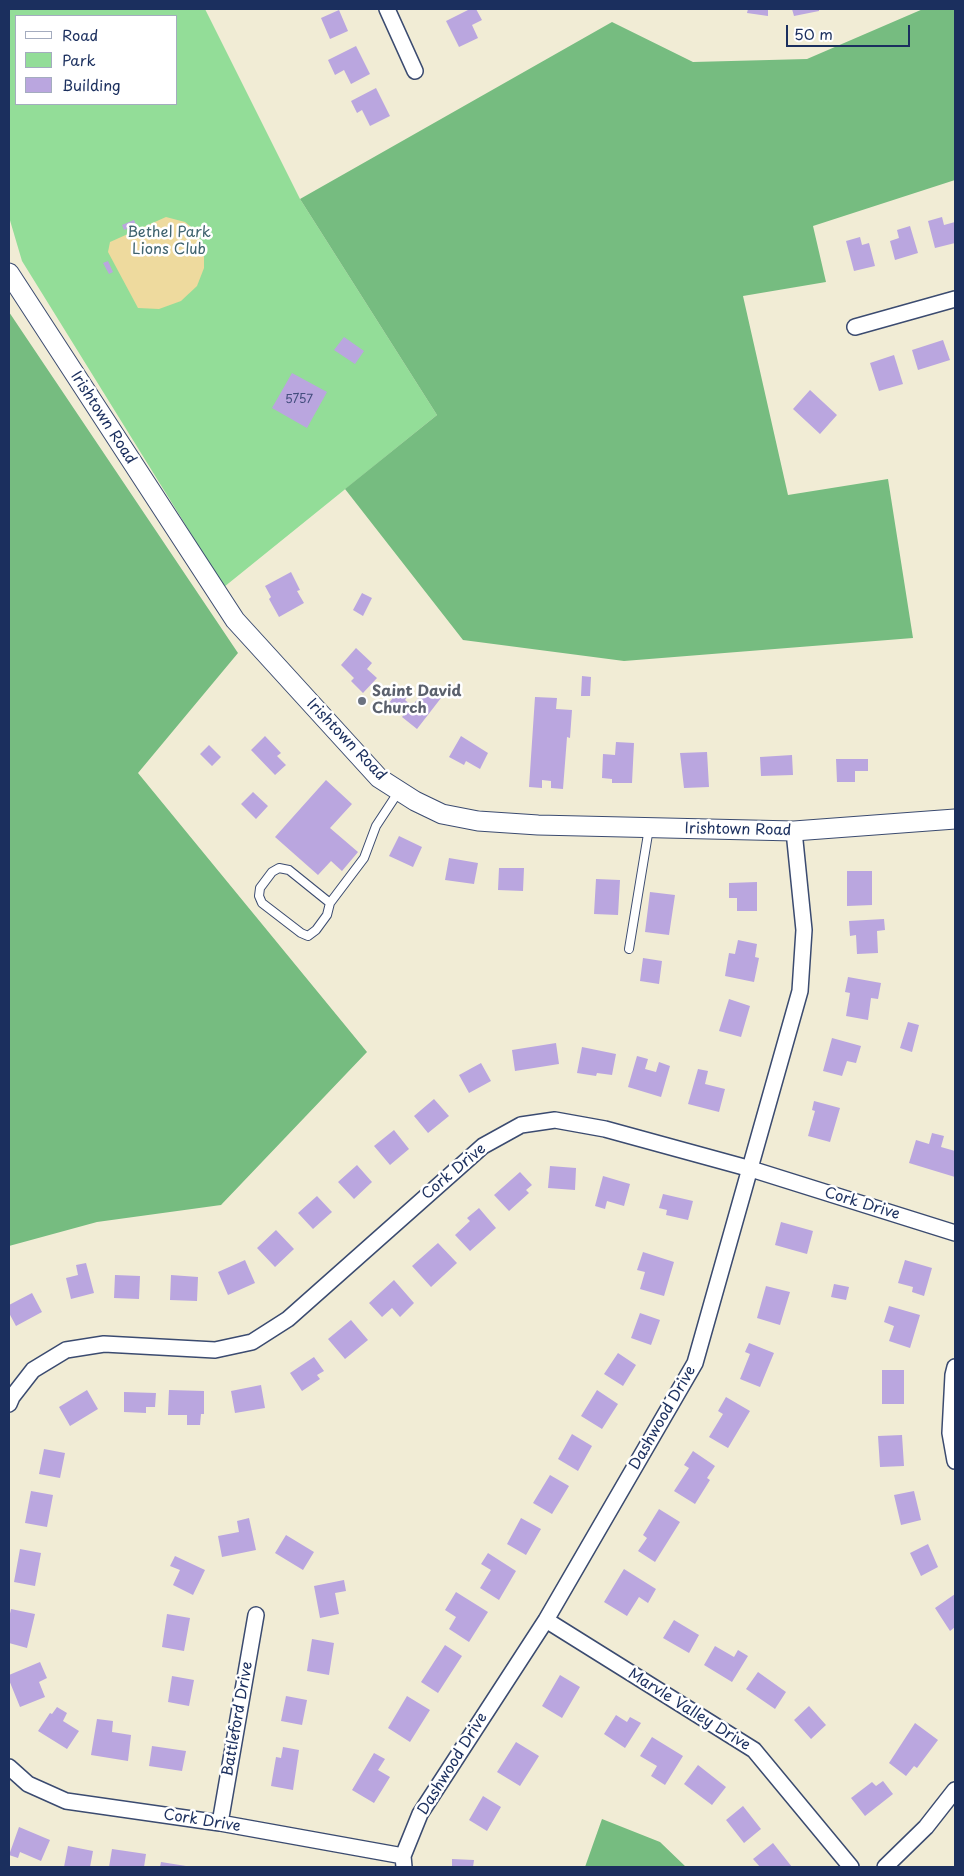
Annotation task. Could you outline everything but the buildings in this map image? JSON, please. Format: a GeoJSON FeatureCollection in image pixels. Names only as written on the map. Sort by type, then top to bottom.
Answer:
{"type":"FeatureCollection","features":[{"type":"Feature","properties":{"kind":"street"},"geometry":{"type":"LineString","coordinates":[[387,9],[415,71]]}},
{"type":"Feature","properties":{"kind":"street","name":"Irishtown Road"},"geometry":{"type":"LineString","coordinates":[[9,273],[235,620],[380,778],[415,801],[442,814],[478,822],[649,828],[794,831],[955,819]]}},
{"type":"Feature","properties":{"kind":"street"},"geometry":{"type":"LineString","coordinates":[[855,327],[955,298]]}},
{"type":"Feature","properties":{"kind":"street","name":"Dashwood Drive"},"geometry":{"type":"LineString","coordinates":[[404,1861],[420,1814],[546,1620],[695,1363],[800,991],[804,930],[794,831]]}},
{"type":"Feature","properties":{"kind":"street","name":"Cork Drive"},"geometry":{"type":"LineString","coordinates":[[9,1404],[12,1397],[33,1370],[66,1350],[104,1344],[215,1350],[252,1342],[288,1319],[483,1146],[521,1125],[556,1120],[597,1128],[751,1169],[955,1233]]}},
{"type":"Feature","properties":{"kind":"street"},"geometry":{"type":"LineString","coordinates":[[955,1367],[950,1432],[955,1461]]}},
{"type":"Feature","properties":{"kind":"street","name":"Battleford Drive"},"geometry":{"type":"LineString","coordinates":[[220,1823],[256,1615]]}},
{"type":"Feature","properties":{"kind":"street","name":"Marvle Valley Drive"},"geometry":{"type":"LineString","coordinates":[[546,1620],[754,1750],[852,1867]]}},
{"type":"Feature","properties":{"kind":"street","name":"Cork Drive"},"geometry":{"type":"LineString","coordinates":[[9,1767],[28,1784],[66,1800],[220,1823],[404,1861]]}},
{"type":"Feature","properties":{"kind":"street"},"geometry":{"type":"LineString","coordinates":[[884,1867],[926,1827],[955,1790]]}},
{"type":"Feature","properties":{"kind":"lane"},"geometry":{"type":"LineString","coordinates":[[330,902],[289,870],[279,868],[272,872],[260,888],[259,896],[262,903],[301,934],[308,936],[316,930],[327,915],[330,902],[364,858],[376,826],[399,791]]}},
{"type":"Feature","properties":{"kind":"lane"},"geometry":{"type":"LineString","coordinates":[[629,949],[649,828]]}},
{"type":"Feature","properties":{"kind":"green space","name":"Bethel Park Lions Club"},"geometry":{"type":"Polygon","coordinates":[[[9,9],[205,9],[300,199],[437,415],[224,587],[22,261],[9,217],[9,9]]]}},
{"type":"Feature","properties":{"kind":"green space"},"geometry":{"type":"Polygon","coordinates":[[[923,9],[955,9],[955,180],[813,226],[826,282],[743,296],[788,495],[888,479],[913,638],[624,661],[463,640],[345,489],[437,415],[300,199],[612,22],[693,62],[807,59],[923,9]]]}},
{"type":"Feature","properties":{"kind":"green space"},"geometry":{"type":"Polygon","coordinates":[[[9,312],[238,653],[138,773],[367,1052],[221,1205],[97,1222],[9,1246],[9,312]]]}},
{"type":"Feature","properties":{"kind":"green space"},"geometry":{"type":"Polygon","coordinates":[[[602,1819],[660,1842],[686,1867],[585,1867],[602,1819]]]}},
{"type":"Feature","properties":{"kind":"sand"},"geometry":{"type":"Polygon","coordinates":[[[166,217],[185,222],[196,231],[204,249],[204,268],[197,286],[181,301],[159,309],[138,308],[108,252],[110,242],[166,217]]]}},
{"type":"Feature","properties":{"kind":"place","name":"Saint David Church"},"geometry":{"type":"Point","coordinates":[362,701]}}]}
